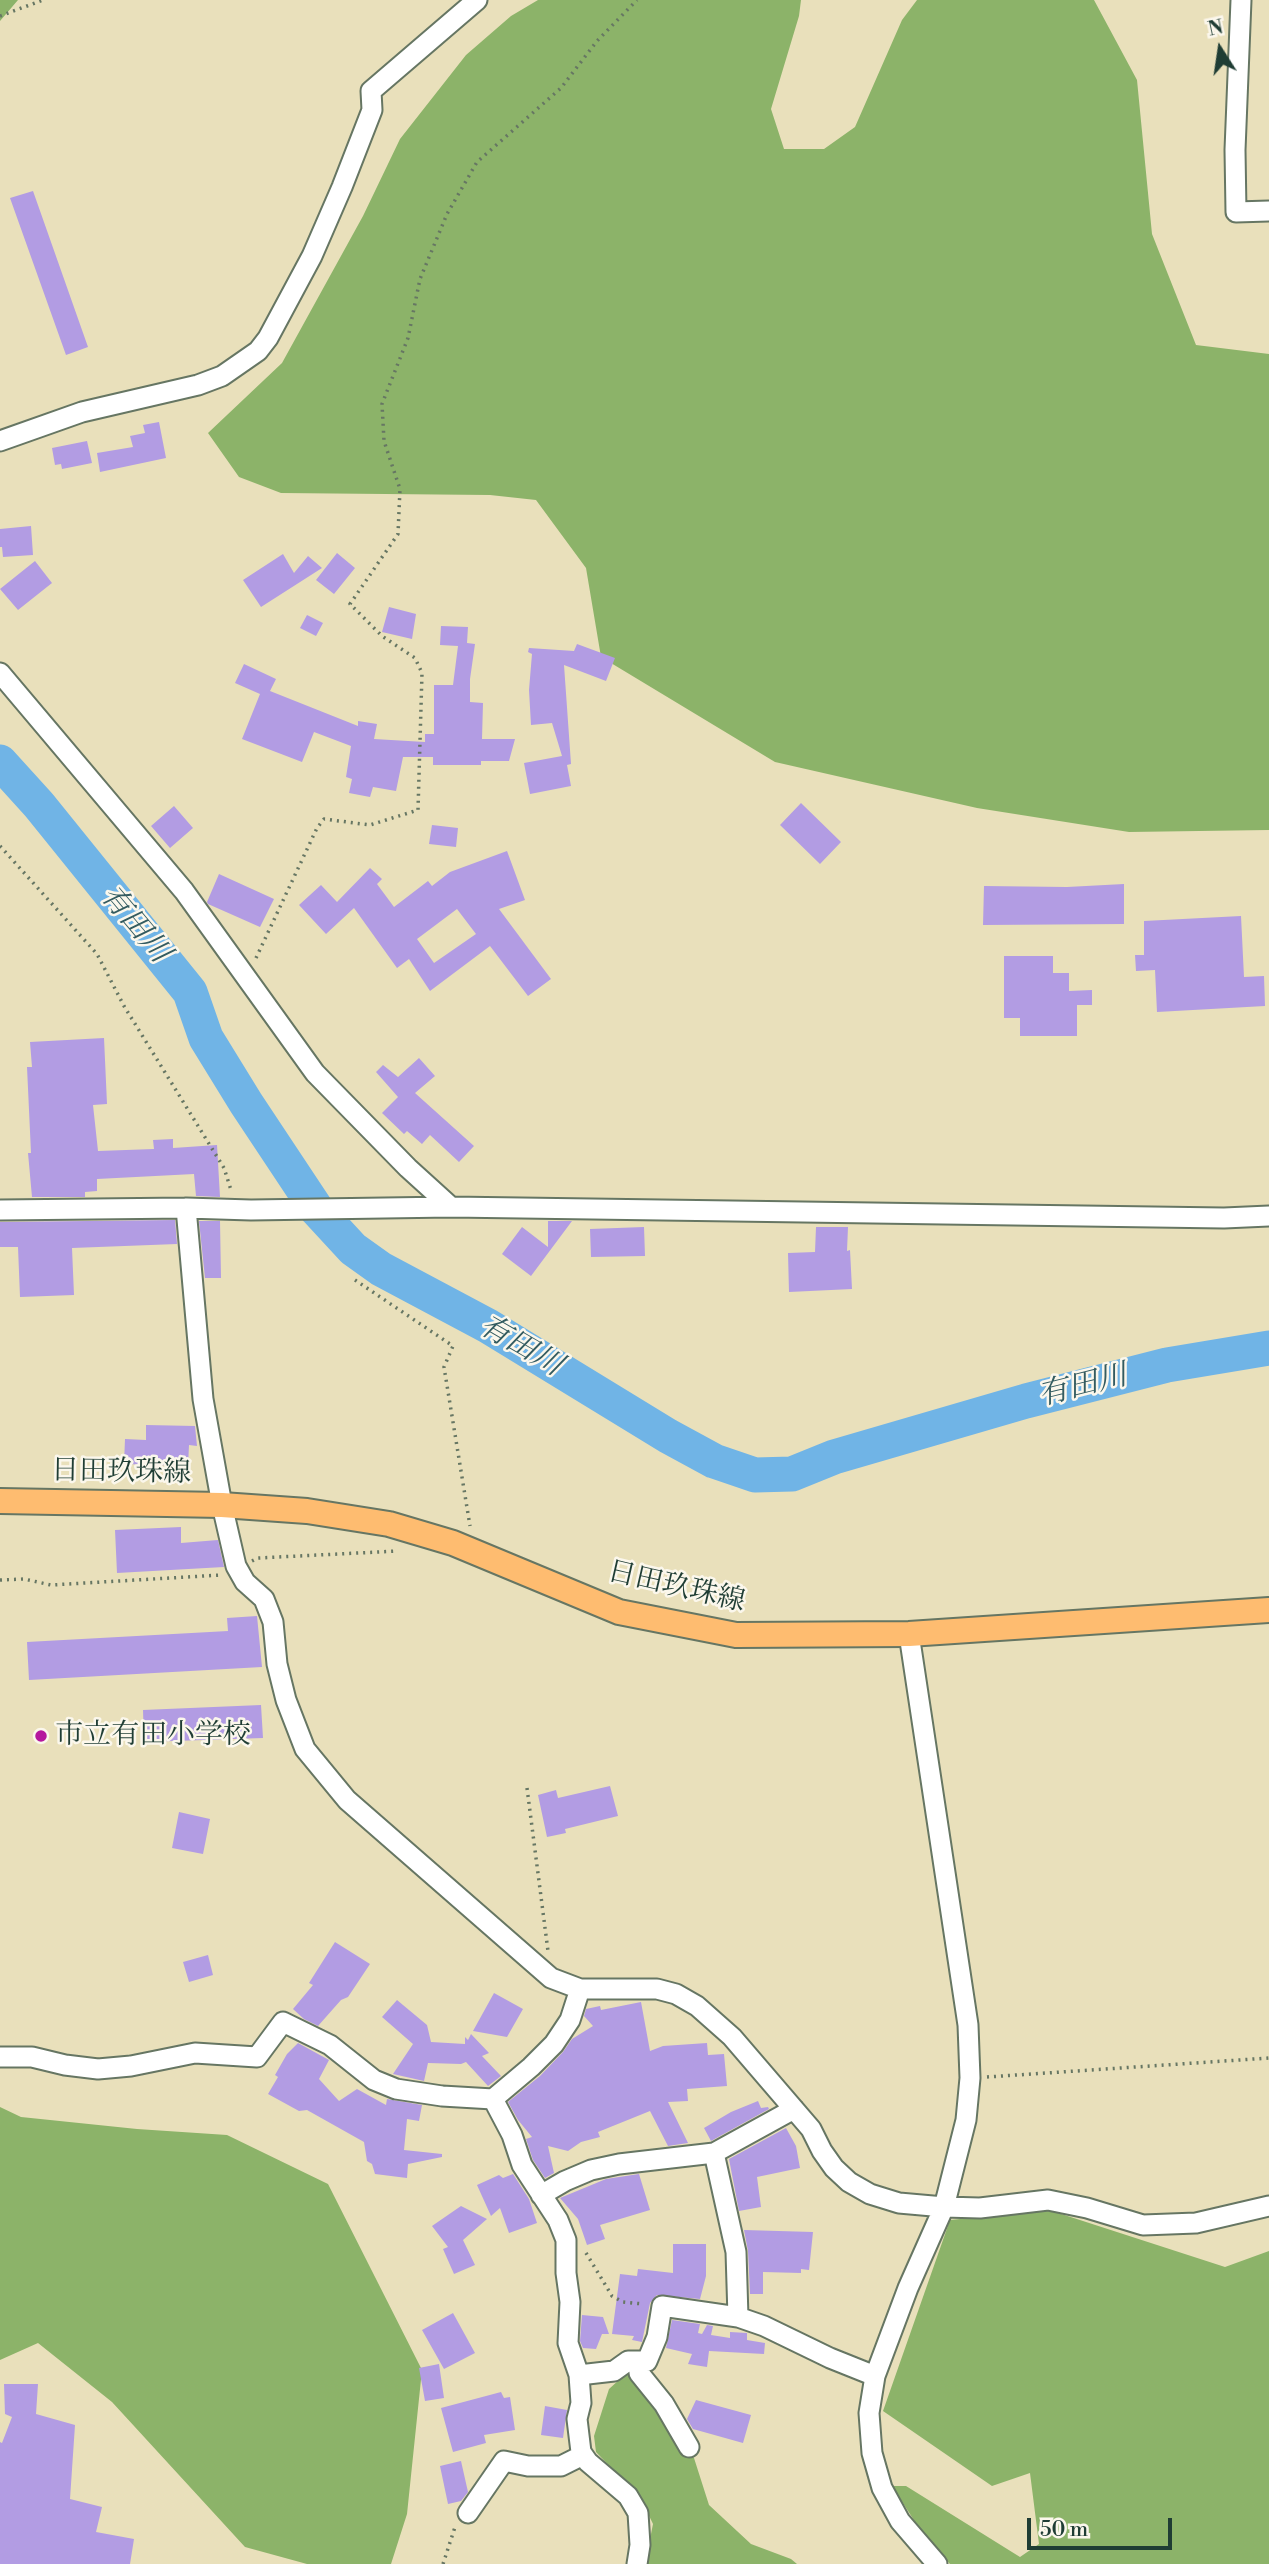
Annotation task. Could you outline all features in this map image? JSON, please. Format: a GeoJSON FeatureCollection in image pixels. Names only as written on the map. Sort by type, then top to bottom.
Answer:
{"type":"FeatureCollection","features":[{"type":"Feature","properties":{"kind":"main road","name":"日田玖珠線"},"geometry":{"type":"LineString","coordinates":[[0,1501],[222,1505],[307,1511],[389,1524],[453,1543],[619,1612],[736,1635],[909,1634],[1269,1610]]}},
{"type":"Feature","properties":{"kind":"street"},"geometry":{"type":"LineString","coordinates":[[0,441],[82,412],[198,385],[222,376],[258,351],[268,338],[312,256],[342,187],[372,110],[371,91],[477,0]]}},
{"type":"Feature","properties":{"kind":"street"},"geometry":{"type":"LineString","coordinates":[[1241,0],[1235,150],[1236,212],[1269,211]]}},
{"type":"Feature","properties":{"kind":"street"},"geometry":{"type":"LineString","coordinates":[[0,673],[184,891],[315,1073],[408,1168],[443,1208]]}},
{"type":"Feature","properties":{"kind":"street"},"geometry":{"type":"LineString","coordinates":[[186,1208],[203,1399],[222,1505],[239,1571],[245,1582],[264,1599],[273,1622],[277,1664],[286,1700],[305,1749],[347,1800],[551,1978],[580,1989],[646,1988],[677,1994],[697,2006],[732,2037],[811,2129],[834,2168],[849,2182],[870,2194],[899,2203],[944,2207],[980,2208],[1048,2200],[1087,2208],[1143,2225],[1196,2223],[1269,2206]]}},
{"type":"Feature","properties":{"kind":"street"},"geometry":{"type":"LineString","coordinates":[[0,1210],[443,1208],[1140,1217],[1269,1216]]}},
{"type":"Feature","properties":{"kind":"street"},"geometry":{"type":"LineString","coordinates":[[909,1634],[968,2025],[971,2078],[966,2120],[944,2207],[908,2288],[875,2376],[869,2413],[872,2453],[882,2488],[900,2521],[937,2564]]}},
{"type":"Feature","properties":{"kind":"street"},"geometry":{"type":"LineString","coordinates":[[0,2057],[32,2057],[98,2069],[131,2066],[195,2053],[257,2057],[283,2022],[330,2045],[374,2080],[396,2089],[442,2096],[493,2099],[554,2044],[570,2020],[580,1989]]}},
{"type":"Feature","properties":{"kind":"street"},"geometry":{"type":"LineString","coordinates":[[493,2099],[512,2135],[522,2165],[558,2220],[566,2240],[566,2273],[570,2302],[568,2343],[579,2375],[581,2403],[577,2419],[578,2440],[583,2455],[628,2496],[638,2513],[640,2545],[637,2564]]}},
{"type":"Feature","properties":{"kind":"street"},"geometry":{"type":"LineString","coordinates":[[541,2195],[591,2170],[714,2152],[794,2109]]}},
{"type":"Feature","properties":{"kind":"street"},"geometry":{"type":"LineString","coordinates":[[714,2152],[736,2252],[738,2317]]}},
{"type":"Feature","properties":{"kind":"street"},"geometry":{"type":"LineString","coordinates":[[579,2375],[614,2371],[628,2361],[647,2361],[657,2337],[662,2306],[738,2317],[875,2376]]}},
{"type":"Feature","properties":{"kind":"street"},"geometry":{"type":"LineString","coordinates":[[639,2361],[639,2373],[664,2404],[689,2446]]}},
{"type":"Feature","properties":{"kind":"street"},"geometry":{"type":"LineString","coordinates":[[468,2513],[505,2461],[527,2466],[561,2466],[583,2455]]}},
{"type":"Feature","properties":{"kind":"path"},"geometry":{"type":"LineString","coordinates":[[0,16],[43,0]]}},
{"type":"Feature","properties":{"kind":"path"},"geometry":{"type":"LineString","coordinates":[[247,978],[317,828],[324,819],[370,825],[418,810],[422,673],[415,657],[382,636],[350,604],[398,534],[400,489],[384,441],[382,404],[408,338],[420,279],[447,214],[477,162],[561,88],[597,41],[637,0]]}},
{"type":"Feature","properties":{"kind":"path"},"geometry":{"type":"LineString","coordinates":[[0,846],[97,954],[124,1006],[224,1168],[243,1210]]}},
{"type":"Feature","properties":{"kind":"path"},"geometry":{"type":"LineString","coordinates":[[355,1280],[453,1346],[444,1367],[474,1552]]}},
{"type":"Feature","properties":{"kind":"path"},"geometry":{"type":"LineString","coordinates":[[0,1580],[24,1579],[51,1585],[239,1571],[258,1558],[399,1550]]}},
{"type":"Feature","properties":{"kind":"path"},"geometry":{"type":"LineString","coordinates":[[527,1788],[551,1978]]}},
{"type":"Feature","properties":{"kind":"path"},"geometry":{"type":"LineString","coordinates":[[971,2078],[1269,2058]]}},
{"type":"Feature","properties":{"kind":"path"},"geometry":{"type":"LineString","coordinates":[[566,2240],[583,2247],[612,2296],[623,2302],[662,2306]]}},
{"type":"Feature","properties":{"kind":"path"},"geometry":{"type":"LineString","coordinates":[[443,2564],[455,2525],[468,2513]]}},
{"type":"Feature","properties":{"kind":"green space"},"geometry":{"type":"Polygon","coordinates":[[[0,0],[18,0],[0,21],[0,0]]]}},
{"type":"Feature","properties":{"kind":"green space"},"geometry":{"type":"Polygon","coordinates":[[[538,0],[801,0],[799,16],[771,109],[784,149],[824,149],[855,127],[902,20],[917,0],[1094,0],[1137,80],[1152,234],[1196,345],[1269,354],[1269,830],[1129,832],[977,808],[775,762],[601,657],[586,568],[536,500],[490,495],[281,493],[239,477],[208,433],[282,363],[363,216],[400,139],[466,55],[511,16],[538,0]]]}},
{"type":"Feature","properties":{"kind":"green space"},"geometry":{"type":"Polygon","coordinates":[[[0,2107],[21,2117],[227,2135],[328,2184],[422,2370],[407,2514],[391,2564],[307,2564],[245,2547],[112,2402],[38,2343],[0,2360],[0,2107]]]}},
{"type":"Feature","properties":{"kind":"green space"},"geometry":{"type":"Polygon","coordinates":[[[1049,2210],[1225,2267],[1269,2251],[1269,2564],[950,2564],[926,2539],[892,2486],[906,2486],[1020,2557],[1039,2544],[1030,2473],[992,2486],[883,2411],[950,2220],[1049,2210]]]}},
{"type":"Feature","properties":{"kind":"green space"},"geometry":{"type":"Polygon","coordinates":[[[630,2370],[660,2407],[694,2458],[709,2505],[751,2544],[791,2559],[797,2564],[645,2564],[653,2524],[641,2499],[596,2452],[594,2436],[609,2389],[630,2370]]]}},
{"type":"Feature","properties":{"kind":"building"},"geometry":{"type":"Polygon","coordinates":[[[33,191],[88,347],[66,355],[10,198],[33,191]]]}},
{"type":"Feature","properties":{"kind":"building"},"geometry":{"type":"Polygon","coordinates":[[[159,422],[166,458],[100,472],[97,453],[133,447],[130,436],[145,433],[143,425],[159,422]]]}},
{"type":"Feature","properties":{"kind":"building"},"geometry":{"type":"Polygon","coordinates":[[[87,441],[92,463],[62,469],[61,464],[55,465],[52,448],[87,441]]]}},
{"type":"Feature","properties":{"kind":"building"},"geometry":{"type":"Polygon","coordinates":[[[31,526],[33,555],[3,557],[0,529],[31,526]]]}},
{"type":"Feature","properties":{"kind":"building"},"geometry":{"type":"Polygon","coordinates":[[[337,553],[355,568],[334,594],[316,580],[337,553]]]}},
{"type":"Feature","properties":{"kind":"building"},"geometry":{"type":"Polygon","coordinates":[[[283,554],[294,573],[308,556],[322,568],[261,607],[243,580],[283,554]]]}},
{"type":"Feature","properties":{"kind":"building"},"geometry":{"type":"Polygon","coordinates":[[[35,561],[52,583],[18,610],[0,589],[35,561]]]}},
{"type":"Feature","properties":{"kind":"building"},"geometry":{"type":"Polygon","coordinates":[[[389,607],[416,614],[412,639],[382,632],[389,607]]]}},
{"type":"Feature","properties":{"kind":"building"},"geometry":{"type":"Polygon","coordinates":[[[307,615],[323,623],[316,636],[300,628],[307,615]]]}},
{"type":"Feature","properties":{"kind":"building"},"geometry":{"type":"Polygon","coordinates":[[[441,626],[468,627],[467,643],[475,644],[470,702],[483,703],[482,739],[515,739],[509,761],[481,761],[481,765],[433,765],[433,757],[403,757],[396,791],[373,787],[370,797],[349,793],[352,779],[346,777],[351,746],[314,732],[302,762],[242,739],[260,694],[235,683],[244,664],[276,679],[270,691],[358,726],[358,721],[377,724],[374,739],[425,742],[425,734],[434,734],[434,685],[453,685],[458,646],[440,645],[441,626]]]}},
{"type":"Feature","properties":{"kind":"building"},"geometry":{"type":"Polygon","coordinates":[[[577,644],[615,658],[606,681],[564,665],[571,764],[567,765],[571,786],[530,794],[524,763],[562,756],[552,723],[531,725],[529,690],[532,654],[528,652],[529,648],[574,651],[577,644]]]}},
{"type":"Feature","properties":{"kind":"building"},"geometry":{"type":"Polygon","coordinates":[[[801,803],[841,842],[820,864],[780,825],[801,803]]]}},
{"type":"Feature","properties":{"kind":"building"},"geometry":{"type":"Polygon","coordinates":[[[174,806],[193,828],[170,848],[151,826],[174,806]]]}},
{"type":"Feature","properties":{"kind":"building"},"geometry":{"type":"Polygon","coordinates":[[[432,825],[458,828],[456,847],[429,844],[432,825]]]}},
{"type":"Feature","properties":{"kind":"building"},"geometry":{"type":"Polygon","coordinates":[[[507,851],[525,900],[499,909],[551,979],[528,996],[490,946],[430,991],[409,959],[397,968],[354,908],[326,934],[299,905],[321,885],[337,902],[370,868],[382,879],[377,884],[394,907],[428,881],[432,886],[450,872],[507,851]],[[457,909],[417,939],[434,963],[476,934],[457,909]]]}},
{"type":"Feature","properties":{"kind":"building"},"geometry":{"type":"Polygon","coordinates":[[[219,874],[274,899],[260,927],[208,904],[219,874]]]}},
{"type":"Feature","properties":{"kind":"building"},"geometry":{"type":"Polygon","coordinates":[[[1124,884],[1124,924],[983,925],[984,886],[1067,887],[1124,884]]]}},
{"type":"Feature","properties":{"kind":"building"},"geometry":{"type":"Polygon","coordinates":[[[1241,916],[1244,977],[1264,976],[1265,1006],[1157,1012],[1155,970],[1136,971],[1135,955],[1144,955],[1144,921],[1241,916]]]}},
{"type":"Feature","properties":{"kind":"building"},"geometry":{"type":"Polygon","coordinates":[[[1004,956],[1053,956],[1053,973],[1069,973],[1069,991],[1092,990],[1092,1005],[1077,1005],[1077,1036],[1020,1036],[1020,1018],[1004,1018],[1004,956]]]}},
{"type":"Feature","properties":{"kind":"building"},"geometry":{"type":"Polygon","coordinates":[[[104,1038],[107,1104],[93,1105],[98,1151],[154,1149],[153,1140],[173,1139],[173,1148],[217,1145],[220,1197],[196,1196],[194,1174],[97,1179],[97,1191],[85,1192],[85,1197],[32,1197],[28,1153],[31,1153],[27,1067],[32,1067],[30,1042],[104,1038]]]}},
{"type":"Feature","properties":{"kind":"building"},"geometry":{"type":"Polygon","coordinates":[[[419,1058],[435,1076],[415,1093],[474,1146],[459,1162],[430,1135],[422,1144],[407,1131],[404,1134],[382,1113],[398,1097],[376,1072],[383,1065],[398,1077],[419,1058]]]}},
{"type":"Feature","properties":{"kind":"building"},"geometry":{"type":"Polygon","coordinates":[[[175,1220],[177,1244],[72,1248],[74,1295],[20,1297],[18,1247],[0,1247],[0,1222],[175,1220]]]}},
{"type":"Feature","properties":{"kind":"building"},"geometry":{"type":"Polygon","coordinates":[[[199,1221],[220,1221],[221,1278],[205,1278],[199,1221]]]}},
{"type":"Feature","properties":{"kind":"building"},"geometry":{"type":"Polygon","coordinates":[[[548,1221],[572,1221],[531,1276],[502,1254],[522,1227],[548,1247],[548,1221]]]}},
{"type":"Feature","properties":{"kind":"building"},"geometry":{"type":"Polygon","coordinates":[[[644,1227],[645,1256],[591,1257],[590,1229],[644,1227]]]}},
{"type":"Feature","properties":{"kind":"building"},"geometry":{"type":"Polygon","coordinates":[[[816,1227],[848,1227],[847,1251],[850,1250],[852,1289],[789,1292],[788,1253],[815,1252],[816,1227]]]}},
{"type":"Feature","properties":{"kind":"building"},"geometry":{"type":"Polygon","coordinates":[[[146,1425],[195,1426],[197,1446],[189,1445],[188,1466],[124,1464],[125,1439],[146,1440],[146,1425]]]}},
{"type":"Feature","properties":{"kind":"building"},"geometry":{"type":"Polygon","coordinates":[[[181,1527],[181,1543],[218,1540],[224,1567],[117,1573],[115,1530],[181,1527]]]}},
{"type":"Feature","properties":{"kind":"building"},"geometry":{"type":"Polygon","coordinates":[[[257,1616],[262,1667],[29,1680],[27,1642],[228,1631],[227,1618],[257,1616]]]}},
{"type":"Feature","properties":{"kind":"building"},"geometry":{"type":"Polygon","coordinates":[[[261,1705],[263,1738],[144,1742],[143,1710],[261,1705]]]}},
{"type":"Feature","properties":{"kind":"building"},"geometry":{"type":"Polygon","coordinates":[[[610,1786],[618,1816],[565,1829],[566,1833],[547,1837],[538,1795],[556,1790],[558,1798],[610,1786]]]}},
{"type":"Feature","properties":{"kind":"building"},"geometry":{"type":"Polygon","coordinates":[[[179,1812],[210,1819],[203,1854],[172,1848],[179,1812]]]}},
{"type":"Feature","properties":{"kind":"building"},"geometry":{"type":"Polygon","coordinates":[[[335,1942],[370,1964],[348,1997],[341,2000],[318,2026],[293,2009],[313,1985],[309,1983],[335,1942]]]}},
{"type":"Feature","properties":{"kind":"building"},"geometry":{"type":"Polygon","coordinates":[[[208,1955],[213,1975],[189,1982],[183,1962],[208,1955]]]}},
{"type":"Feature","properties":{"kind":"building"},"geometry":{"type":"Polygon","coordinates":[[[494,1993],[523,2009],[507,2037],[473,2031],[494,1993]]]}},
{"type":"Feature","properties":{"kind":"building"},"geometry":{"type":"Polygon","coordinates":[[[397,2000],[427,2025],[431,2042],[465,2044],[465,2037],[468,2040],[471,2034],[489,2053],[482,2056],[501,2076],[488,2086],[466,2062],[428,2063],[424,2081],[393,2074],[413,2044],[382,2017],[397,2000]]]}},
{"type":"Feature","properties":{"kind":"building"},"geometry":{"type":"Polygon","coordinates":[[[641,2002],[650,2051],[663,2046],[707,2043],[708,2055],[724,2054],[727,2086],[687,2089],[688,2101],[668,2102],[688,2143],[668,2146],[650,2111],[598,2132],[600,2137],[581,2142],[568,2151],[548,2146],[554,2173],[545,2178],[533,2160],[526,2139],[532,2137],[508,2102],[540,2076],[572,2039],[593,2026],[584,2016],[586,2009],[600,2006],[601,2010],[641,2002]]]}},
{"type":"Feature","properties":{"kind":"building"},"geometry":{"type":"Polygon","coordinates":[[[298,2043],[329,2060],[319,2079],[339,2101],[357,2089],[386,2105],[387,2099],[422,2105],[419,2121],[407,2119],[404,2150],[442,2154],[442,2157],[408,2164],[407,2178],[375,2174],[372,2164],[367,2161],[364,2142],[307,2110],[299,2111],[268,2094],[287,2054],[298,2043]]]}},
{"type":"Feature","properties":{"kind":"building"},"geometry":{"type":"Polygon","coordinates":[[[758,2101],[761,2108],[769,2109],[711,2141],[704,2128],[731,2112],[758,2101]]]}},
{"type":"Feature","properties":{"kind":"building"},"geometry":{"type":"Polygon","coordinates":[[[786,2128],[796,2146],[800,2168],[757,2177],[761,2207],[739,2211],[729,2159],[786,2128]]]}},
{"type":"Feature","properties":{"kind":"building"},"geometry":{"type":"Polygon","coordinates":[[[513,2174],[529,2199],[537,2223],[509,2233],[500,2208],[491,2216],[477,2185],[499,2175],[503,2178],[513,2174]]]}},
{"type":"Feature","properties":{"kind":"building"},"geometry":{"type":"Polygon","coordinates":[[[639,2174],[650,2210],[600,2225],[605,2239],[587,2245],[578,2219],[560,2198],[606,2179],[639,2174]]]}},
{"type":"Feature","properties":{"kind":"building"},"geometry":{"type":"Polygon","coordinates":[[[461,2206],[487,2219],[463,2240],[475,2265],[454,2274],[443,2249],[448,2247],[432,2226],[461,2206]]]}},
{"type":"Feature","properties":{"kind":"building"},"geometry":{"type":"Polygon","coordinates":[[[744,2230],[813,2232],[809,2270],[801,2269],[801,2273],[763,2272],[763,2294],[750,2294],[744,2230]]]}},
{"type":"Feature","properties":{"kind":"building"},"geometry":{"type":"Polygon","coordinates":[[[673,2244],[706,2244],[706,2276],[700,2299],[657,2295],[650,2303],[642,2342],[632,2340],[634,2336],[612,2334],[620,2274],[637,2276],[638,2269],[673,2273],[673,2244]]]}},
{"type":"Feature","properties":{"kind":"building"},"geometry":{"type":"Polygon","coordinates":[[[453,2313],[475,2353],[444,2369],[422,2330],[453,2313]]]}},
{"type":"Feature","properties":{"kind":"building"},"geometry":{"type":"Polygon","coordinates":[[[582,2315],[603,2317],[609,2334],[602,2334],[596,2349],[583,2348],[580,2341],[582,2315]]]}},
{"type":"Feature","properties":{"kind":"building"},"geometry":{"type":"Polygon","coordinates":[[[672,2320],[700,2324],[698,2333],[702,2334],[707,2325],[713,2326],[711,2335],[730,2338],[730,2332],[747,2333],[747,2340],[765,2343],[764,2354],[709,2351],[707,2367],[688,2364],[692,2354],[666,2348],[672,2320]]]}},
{"type":"Feature","properties":{"kind":"building"},"geometry":{"type":"Polygon","coordinates":[[[439,2364],[444,2398],[425,2401],[419,2368],[439,2364]]]}},
{"type":"Feature","properties":{"kind":"building"},"geometry":{"type":"Polygon","coordinates":[[[4,2384],[38,2384],[36,2414],[75,2425],[70,2499],[102,2507],[96,2532],[134,2539],[130,2564],[0,2564],[0,2442],[2,2443],[12,2417],[5,2414],[4,2384]]]}},
{"type":"Feature","properties":{"kind":"building"},"geometry":{"type":"Polygon","coordinates":[[[501,2392],[504,2398],[510,2397],[515,2430],[484,2435],[486,2443],[453,2452],[441,2408],[501,2392]]]}},
{"type":"Feature","properties":{"kind":"building"},"geometry":{"type":"Polygon","coordinates":[[[696,2400],[751,2415],[743,2443],[693,2429],[687,2419],[696,2400]]]}},
{"type":"Feature","properties":{"kind":"building"},"geometry":{"type":"Polygon","coordinates":[[[545,2406],[567,2410],[563,2438],[541,2435],[545,2406]]]}},
{"type":"Feature","properties":{"kind":"building"},"geometry":{"type":"Polygon","coordinates":[[[461,2461],[468,2492],[461,2501],[448,2504],[440,2466],[461,2461]]]}},
{"type":"Feature","properties":{"kind":"waterway","name":"有田川"},"geometry":{"type":"LineString","coordinates":[[0,762],[39,805],[190,992],[206,1038],[246,1103],[317,1210],[353,1249],[381,1269],[488,1326],[668,1436],[714,1461],[755,1475],[792,1474],[834,1457],[1026,1401],[1167,1365],[1269,1348]]}},
{"type":"Feature","properties":{"kind":"place","name":"市立有田小学校"},"geometry":{"type":"Point","coordinates":[41,1736]}}]}
